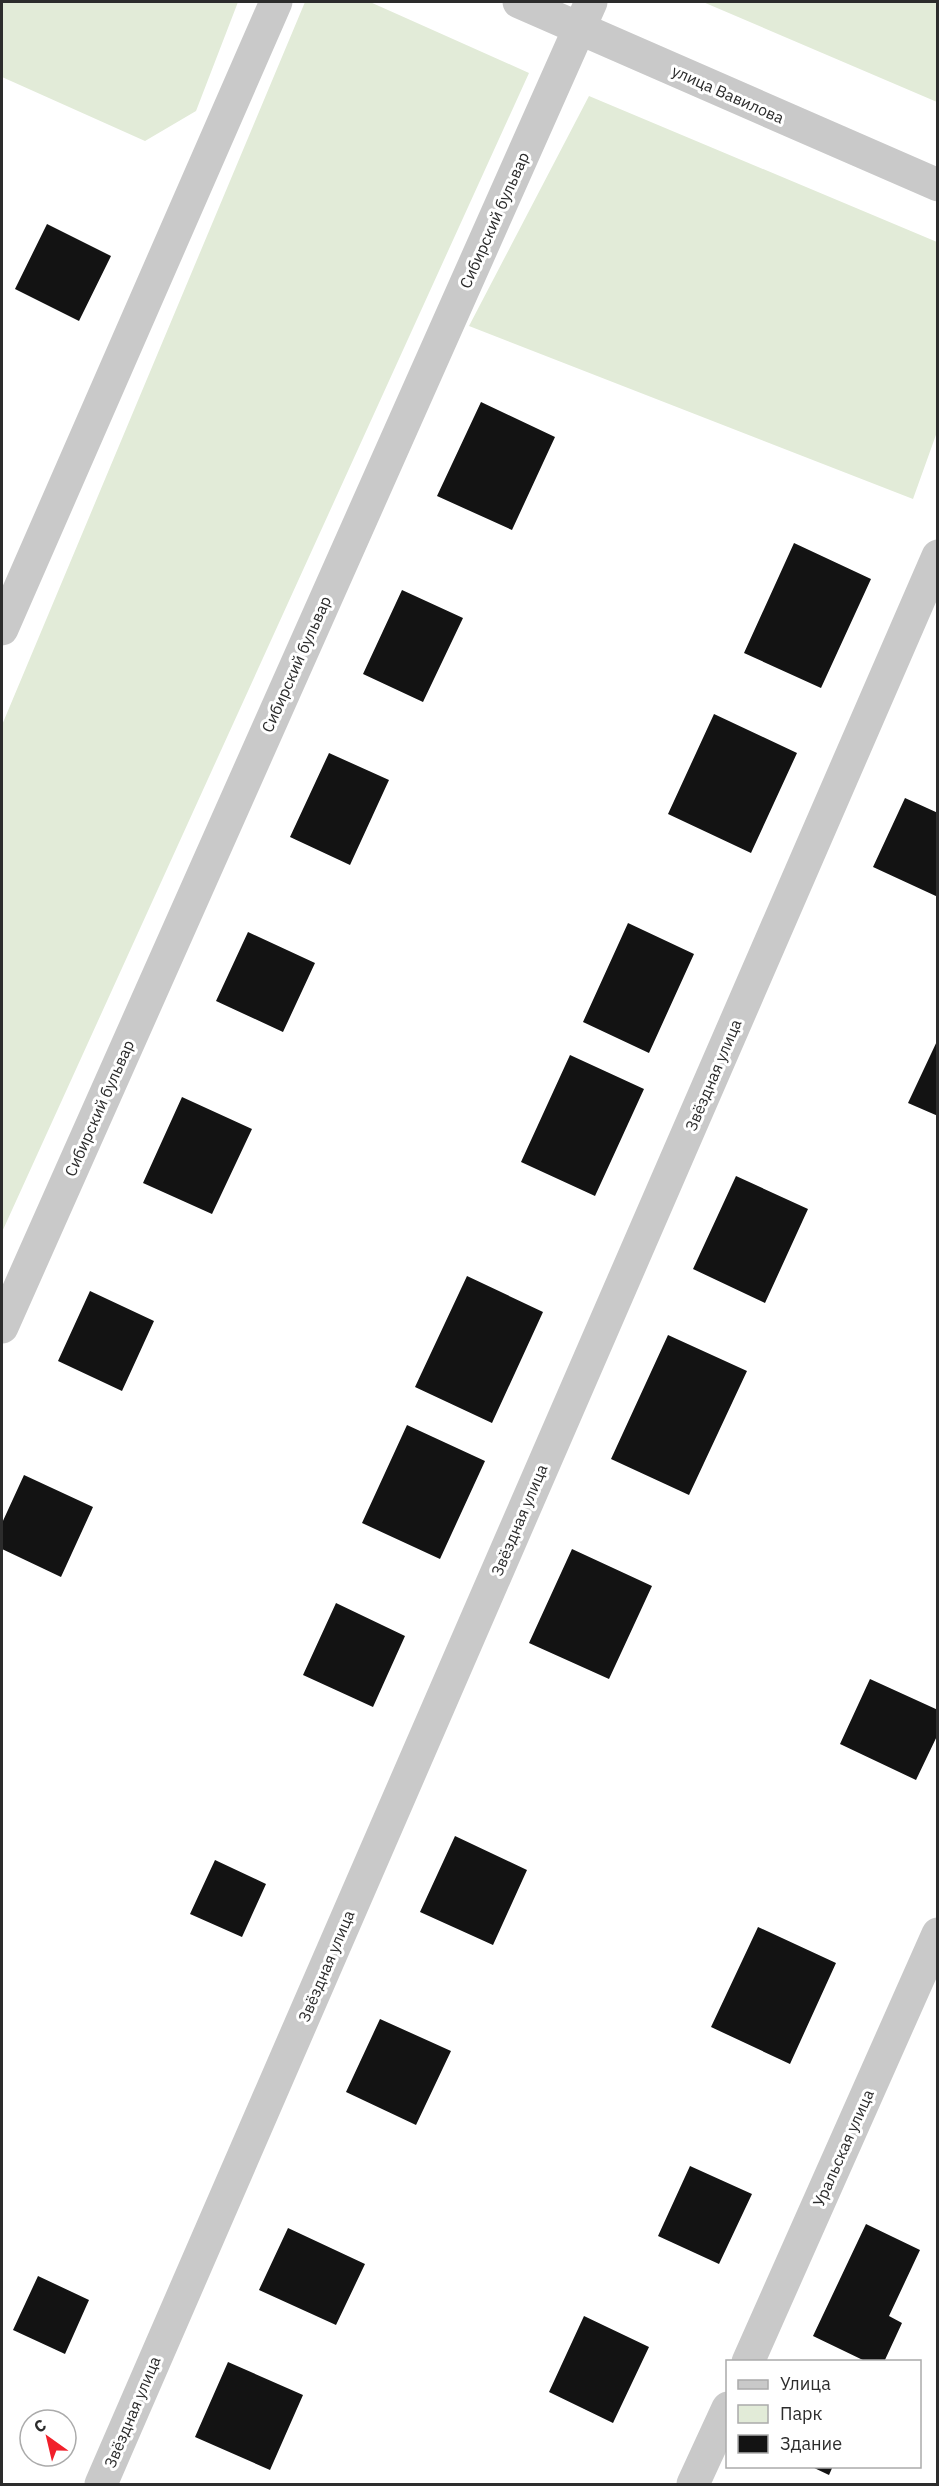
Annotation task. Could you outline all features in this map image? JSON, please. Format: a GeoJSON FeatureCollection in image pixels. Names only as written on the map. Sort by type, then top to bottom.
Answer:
{"type":"FeatureCollection","features":[{"type":"Feature","properties":{"kind":"street"},"geometry":{"type":"LineString","coordinates":[[2,629],[276,2]]}},
{"type":"Feature","properties":{"kind":"street","name":"улица Вавилова"},"geometry":{"type":"LineString","coordinates":[[519,2],[585,15],[938,186]]}},
{"type":"Feature","properties":{"kind":"street","name":"Сибирский бульвар"},"geometry":{"type":"LineString","coordinates":[[2,1327],[585,15]]}},
{"type":"Feature","properties":{"kind":"street","name":"Звёздная улица"},"geometry":{"type":"LineString","coordinates":[[101,2484],[938,556]]}},
{"type":"Feature","properties":{"kind":"street","name":"Уральская улица"},"geometry":{"type":"LineString","coordinates":[[748,2360],[938,1934]]}},
{"type":"Feature","properties":{"kind":"street"},"geometry":{"type":"LineString","coordinates":[[693,2484],[726,2412]]}},
{"type":"Feature","properties":{"kind":"green space"},"geometry":{"type":"Polygon","coordinates":[[[2,2],[238,2],[196,111],[145,141],[2,77],[2,2]]]}},
{"type":"Feature","properties":{"kind":"green space"},"geometry":{"type":"Polygon","coordinates":[[[305,2],[370,2],[529,73],[2,1232],[2,725],[305,2]]]}},
{"type":"Feature","properties":{"kind":"green space"},"geometry":{"type":"Polygon","coordinates":[[[703,2],[937,2],[937,102],[703,2]]]}},
{"type":"Feature","properties":{"kind":"green space"},"geometry":{"type":"Polygon","coordinates":[[[589,96],[937,242],[937,432],[913,499],[469,326],[589,96]]]}},
{"type":"Feature","properties":{"kind":"building"},"geometry":{"type":"Polygon","coordinates":[[[47,224],[111,256],[79,321],[15,289],[47,224]]]}},
{"type":"Feature","properties":{"kind":"building"},"geometry":{"type":"Polygon","coordinates":[[[481,402],[555,437],[512,530],[437,496],[481,402]]]}},
{"type":"Feature","properties":{"kind":"building"},"geometry":{"type":"Polygon","coordinates":[[[794,543],[871,579],[821,688],[744,653],[794,543]]]}},
{"type":"Feature","properties":{"kind":"building"},"geometry":{"type":"Polygon","coordinates":[[[402,590],[463,618],[423,702],[363,674],[402,590]]]}},
{"type":"Feature","properties":{"kind":"building"},"geometry":{"type":"Polygon","coordinates":[[[714,714],[797,753],[751,853],[668,814],[714,714]]]}},
{"type":"Feature","properties":{"kind":"building"},"geometry":{"type":"Polygon","coordinates":[[[329,753],[389,780],[350,865],[290,837],[329,753]]]}},
{"type":"Feature","properties":{"kind":"building"},"geometry":{"type":"Polygon","coordinates":[[[905,798],[938,813],[938,897],[873,867],[905,798]]]}},
{"type":"Feature","properties":{"kind":"building"},"geometry":{"type":"Polygon","coordinates":[[[628,923],[694,954],[649,1053],[583,1022],[628,923]]]}},
{"type":"Feature","properties":{"kind":"building"},"geometry":{"type":"Polygon","coordinates":[[[248,932],[315,963],[283,1032],[216,1001],[248,932]]]}},
{"type":"Feature","properties":{"kind":"building"},"geometry":{"type":"Polygon","coordinates":[[[938,1039],[938,1116],[908,1103],[938,1039]]]}},
{"type":"Feature","properties":{"kind":"building"},"geometry":{"type":"Polygon","coordinates":[[[570,1055],[644,1089],[595,1196],[521,1162],[570,1055]]]}},
{"type":"Feature","properties":{"kind":"building"},"geometry":{"type":"Polygon","coordinates":[[[182,1097],[252,1129],[212,1214],[143,1183],[182,1097]]]}},
{"type":"Feature","properties":{"kind":"building"},"geometry":{"type":"Polygon","coordinates":[[[736,1176],[808,1209],[765,1303],[693,1269],[736,1176]]]}},
{"type":"Feature","properties":{"kind":"building"},"geometry":{"type":"Polygon","coordinates":[[[467,1276],[543,1312],[492,1423],[415,1387],[467,1276]]]}},
{"type":"Feature","properties":{"kind":"building"},"geometry":{"type":"Polygon","coordinates":[[[90,1291],[154,1321],[122,1391],[58,1361],[90,1291]]]}},
{"type":"Feature","properties":{"kind":"building"},"geometry":{"type":"Polygon","coordinates":[[[668,1335],[747,1371],[689,1495],[611,1459],[668,1335]]]}},
{"type":"Feature","properties":{"kind":"building"},"geometry":{"type":"Polygon","coordinates":[[[407,1425],[485,1461],[440,1559],[362,1523],[407,1425]]]}},
{"type":"Feature","properties":{"kind":"building"},"geometry":{"type":"Polygon","coordinates":[[[24,1475],[93,1507],[61,1577],[2,1549],[2,1523],[24,1475]]]}},
{"type":"Feature","properties":{"kind":"building"},"geometry":{"type":"Polygon","coordinates":[[[572,1549],[652,1586],[609,1679],[529,1643],[572,1549]]]}},
{"type":"Feature","properties":{"kind":"building"},"geometry":{"type":"Polygon","coordinates":[[[336,1603],[405,1636],[373,1707],[303,1675],[336,1603]]]}},
{"type":"Feature","properties":{"kind":"building"},"geometry":{"type":"Polygon","coordinates":[[[870,1679],[938,1710],[938,1734],[916,1780],[840,1744],[870,1679]]]}},
{"type":"Feature","properties":{"kind":"building"},"geometry":{"type":"Polygon","coordinates":[[[455,1836],[527,1870],[493,1945],[420,1912],[455,1836]]]}},
{"type":"Feature","properties":{"kind":"building"},"geometry":{"type":"Polygon","coordinates":[[[215,1860],[266,1884],[242,1937],[190,1914],[215,1860]]]}},
{"type":"Feature","properties":{"kind":"building"},"geometry":{"type":"Polygon","coordinates":[[[758,1927],[836,1963],[790,2064],[711,2027],[758,1927]]]}},
{"type":"Feature","properties":{"kind":"building"},"geometry":{"type":"Polygon","coordinates":[[[380,2019],[451,2051],[416,2125],[346,2092],[380,2019]]]}},
{"type":"Feature","properties":{"kind":"building"},"geometry":{"type":"Polygon","coordinates":[[[690,2166],[752,2194],[719,2264],[658,2236],[690,2166]]]}},
{"type":"Feature","properties":{"kind":"building"},"geometry":{"type":"Polygon","coordinates":[[[866,2224],[920,2250],[889,2316],[902,2323],[885,2360],[863,2360],[813,2336],[866,2224]]]}},
{"type":"Feature","properties":{"kind":"building"},"geometry":{"type":"Polygon","coordinates":[[[288,2228],[365,2264],[336,2325],[259,2290],[288,2228]]]}},
{"type":"Feature","properties":{"kind":"building"},"geometry":{"type":"Polygon","coordinates":[[[38,2276],[89,2300],[65,2354],[13,2330],[38,2276]]]}},
{"type":"Feature","properties":{"kind":"building"},"geometry":{"type":"Polygon","coordinates":[[[584,2316],[649,2347],[613,2423],[549,2392],[584,2316]]]}},
{"type":"Feature","properties":{"kind":"building"},"geometry":{"type":"Polygon","coordinates":[[[228,2362],[303,2395],[270,2470],[195,2437],[228,2362]]]}},
{"type":"Feature","properties":{"kind":"building"},"geometry":{"type":"Polygon","coordinates":[[[814,2468],[832,2468],[829,2475],[814,2468]]]}}]}
